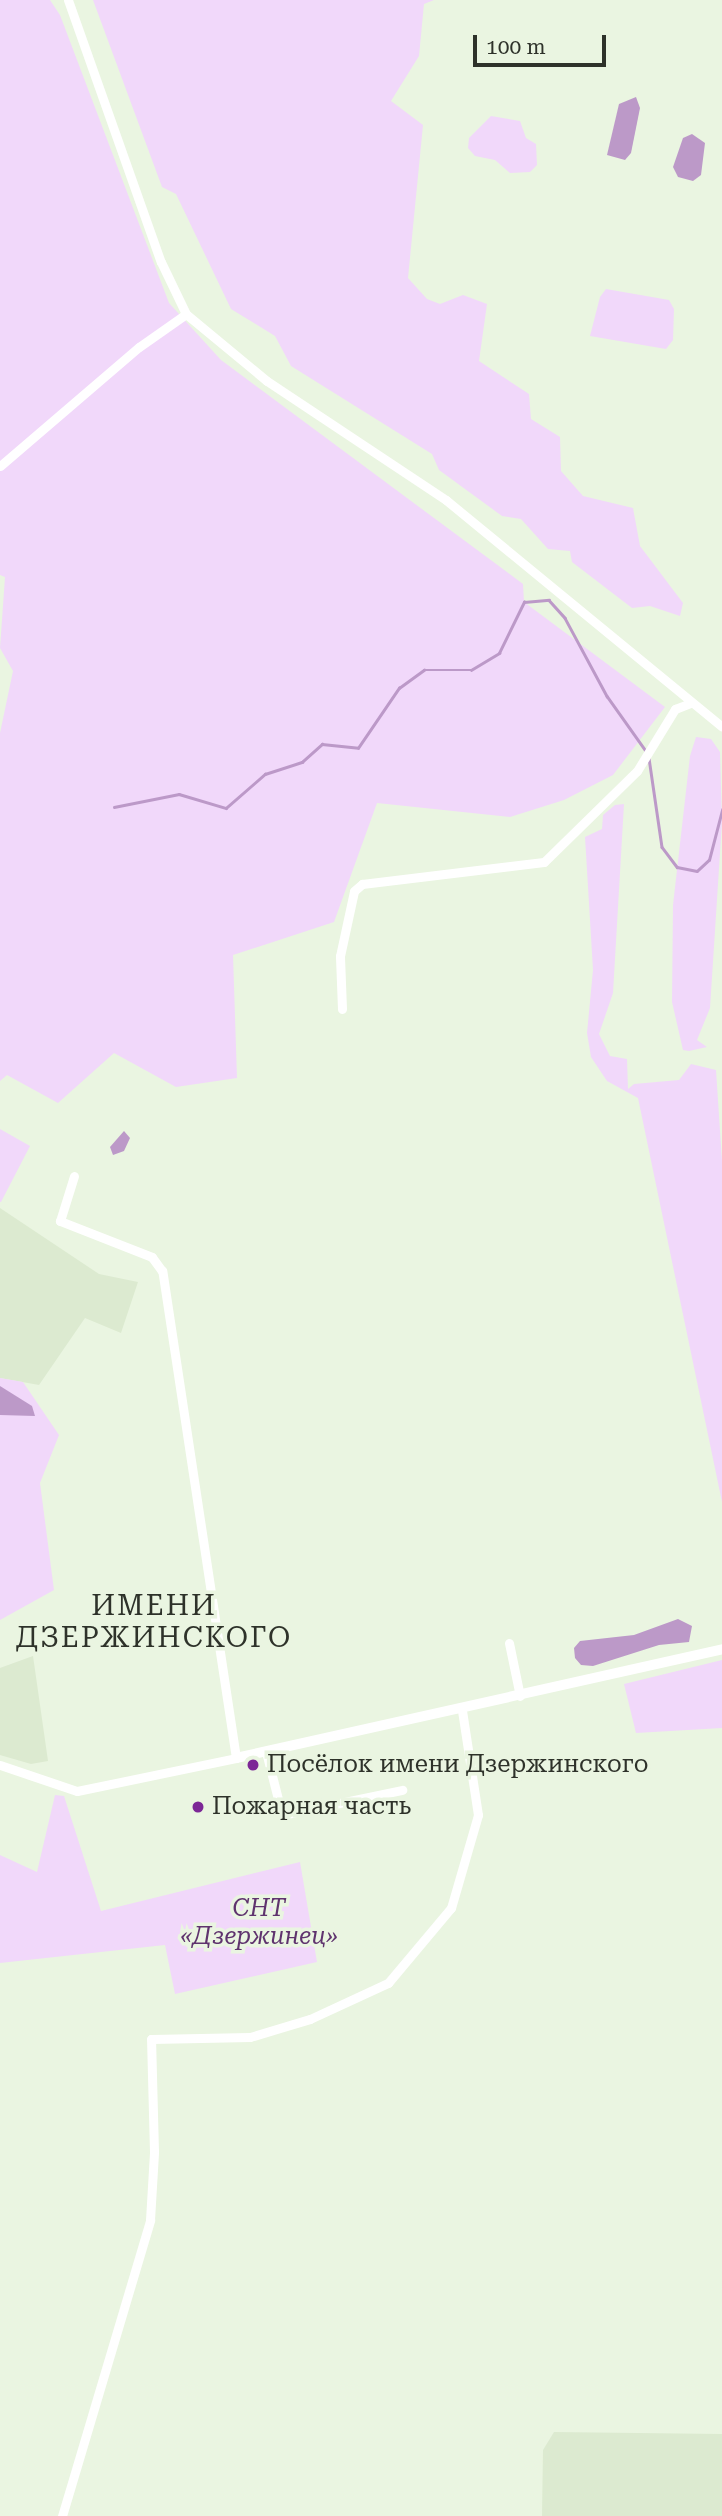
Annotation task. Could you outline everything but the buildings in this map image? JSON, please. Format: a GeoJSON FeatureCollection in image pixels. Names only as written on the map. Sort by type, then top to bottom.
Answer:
{"type":"FeatureCollection","features":[{"type":"Feature","properties":{"kind":"street"},"geometry":{"type":"LineString","coordinates":[[68,0],[161,262],[186,314],[267,382],[477,524],[722,727]]}},
{"type":"Feature","properties":{"kind":"street"},"geometry":{"type":"LineString","coordinates":[[0,466],[139,347],[186,314]]}},
{"type":"Feature","properties":{"kind":"street"},"geometry":{"type":"LineString","coordinates":[[342,1010],[340,956],[355,891],[362,884],[544,862],[637,772],[675,709],[691,704]]}},
{"type":"Feature","properties":{"kind":"street"},"geometry":{"type":"LineString","coordinates":[[74,1176],[60,1221],[152,1257],[162,1271],[236,1758]]}},
{"type":"Feature","properties":{"kind":"street"},"geometry":{"type":"LineString","coordinates":[[509,1643],[520,1696]]}},
{"type":"Feature","properties":{"kind":"street"},"geometry":{"type":"LineString","coordinates":[[0,1765],[77,1791],[462,1710],[722,1649]]}},
{"type":"Feature","properties":{"kind":"street"},"geometry":{"type":"LineString","coordinates":[[62,2516],[150,2220],[151,2039],[250,2037],[310,2019],[388,1983],[451,1908],[478,1815],[462,1710]]}},
{"type":"Feature","properties":{"kind":"street"},"geometry":{"type":"LineString","coordinates":[[266,1752],[282,1815],[402,1790]]}},
{"type":"Feature","properties":{"kind":"shaded area"},"geometry":{"type":"Polygon","coordinates":[[[636,97],[640,108],[631,153],[625,160],[607,155],[619,104],[636,97]]]}},
{"type":"Feature","properties":{"kind":"shaded area"},"geometry":{"type":"Polygon","coordinates":[[[692,134],[705,143],[701,175],[693,181],[678,177],[673,167],[683,138],[692,134]]]}},
{"type":"Feature","properties":{"kind":"shaded area"},"geometry":{"type":"Polygon","coordinates":[[[124,1131],[130,1138],[124,1151],[113,1155],[110,1147],[124,1131]]]}},
{"type":"Feature","properties":{"kind":"shaded area"},"geometry":{"type":"Polygon","coordinates":[[[0,1208],[99,1274],[138,1282],[121,1333],[85,1318],[39,1385],[0,1378],[0,1208]]]}},
{"type":"Feature","properties":{"kind":"shaded area"},"geometry":{"type":"Polygon","coordinates":[[[0,1386],[32,1406],[35,1416],[0,1415],[0,1386]]]}},
{"type":"Feature","properties":{"kind":"shaded area"},"geometry":{"type":"Polygon","coordinates":[[[678,1619],[692,1626],[689,1642],[659,1645],[593,1666],[581,1665],[575,1658],[574,1648],[580,1641],[634,1635],[678,1619]]]}},
{"type":"Feature","properties":{"kind":"shaded area"},"geometry":{"type":"Polygon","coordinates":[[[33,1656],[48,1761],[31,1764],[0,1755],[0,1668],[33,1656]]]}},
{"type":"Feature","properties":{"kind":"shaded area"},"geometry":{"type":"Polygon","coordinates":[[[554,2432],[722,2434],[722,2516],[542,2516],[543,2450],[554,2432]]]}},
{"type":"Feature","properties":{"kind":"green space"},"geometry":{"type":"Polygon","coordinates":[[[0,0],[50,0],[60,15],[169,303],[221,360],[523,584],[524,602],[665,707],[613,775],[564,800],[510,817],[377,803],[334,922],[233,955],[237,1078],[176,1087],[114,1053],[58,1103],[7,1075],[0,1081],[0,733],[13,671],[0,648],[5,577],[0,575],[0,0]]]}},
{"type":"Feature","properties":{"kind":"green space"},"geometry":{"type":"Polygon","coordinates":[[[93,0],[434,0],[424,4],[419,56],[391,101],[423,125],[408,278],[427,299],[440,304],[463,295],[487,304],[479,361],[529,394],[531,419],[560,437],[561,471],[583,496],[633,508],[640,546],[683,603],[680,616],[650,606],[632,608],[572,562],[570,551],[548,549],[521,519],[502,516],[439,470],[432,454],[291,366],[275,336],[231,309],[176,194],[162,187],[93,0]]]}},
{"type":"Feature","properties":{"kind":"green space"},"geometry":{"type":"Polygon","coordinates":[[[491,116],[520,121],[526,138],[536,144],[537,165],[530,172],[510,173],[495,160],[475,156],[468,148],[469,138],[491,116]]]}},
{"type":"Feature","properties":{"kind":"green space"},"geometry":{"type":"Polygon","coordinates":[[[606,289],[669,300],[674,309],[673,340],[666,349],[590,336],[600,297],[606,289]]]}},
{"type":"Feature","properties":{"kind":"green space"},"geometry":{"type":"Polygon","coordinates":[[[696,737],[711,739],[720,752],[722,822],[710,1008],[697,1040],[707,1047],[689,1051],[683,1050],[672,1002],[673,905],[690,756],[696,737]]]}},
{"type":"Feature","properties":{"kind":"green space"},"geometry":{"type":"Polygon","coordinates":[[[624,804],[613,993],[599,1034],[610,1056],[627,1059],[628,1089],[634,1084],[679,1080],[691,1064],[716,1070],[722,1161],[722,1502],[638,1098],[607,1081],[591,1057],[587,1033],[593,970],[585,837],[602,829],[603,815],[615,805],[624,804]]]}},
{"type":"Feature","properties":{"kind":"green space"},"geometry":{"type":"Polygon","coordinates":[[[0,1129],[30,1146],[1,1202],[0,1202],[0,1129]]]}},
{"type":"Feature","properties":{"kind":"green space"},"geometry":{"type":"Polygon","coordinates":[[[0,1378],[23,1382],[59,1435],[40,1483],[54,1590],[0,1620],[0,1378]]]}},
{"type":"Feature","properties":{"kind":"green space"},"geometry":{"type":"Polygon","coordinates":[[[722,1660],[722,1728],[636,1733],[624,1684],[722,1660]]]}},
{"type":"Feature","properties":{"kind":"green space","name":"СНТ «Дзержинец»"},"geometry":{"type":"Polygon","coordinates":[[[55,1795],[64,1796],[101,1911],[300,1862],[317,1962],[175,1994],[165,1945],[0,1963],[0,1855],[37,1872],[55,1795]]]}},
{"type":"Feature","properties":{"kind":"waterway"},"geometry":{"type":"LineString","coordinates":[[114,807],[179,794],[226,808],[265,774],[302,762],[322,744],[358,748],[399,688],[424,670],[471,670],[499,653],[524,602],[549,600],[565,618],[607,696],[646,751]]}},
{"type":"Feature","properties":{"kind":"waterway"},"geometry":{"type":"LineString","coordinates":[[649,758],[662,847],[677,867],[697,871],[709,860],[722,810]]}},
{"type":"Feature","properties":{"kind":"place","name":"Посёлок имени Дзержинского"},"geometry":{"type":"Point","coordinates":[253,1765]}},
{"type":"Feature","properties":{"kind":"place","name":"Пожарная часть"},"geometry":{"type":"Point","coordinates":[198,1807]}},
{"type":"Feature","properties":{"kind":"district","name":"ИМЕНИ ДЗЕРЖИНСКОГО"},"geometry":{"type":"Point","coordinates":[154,1622]}}]}
